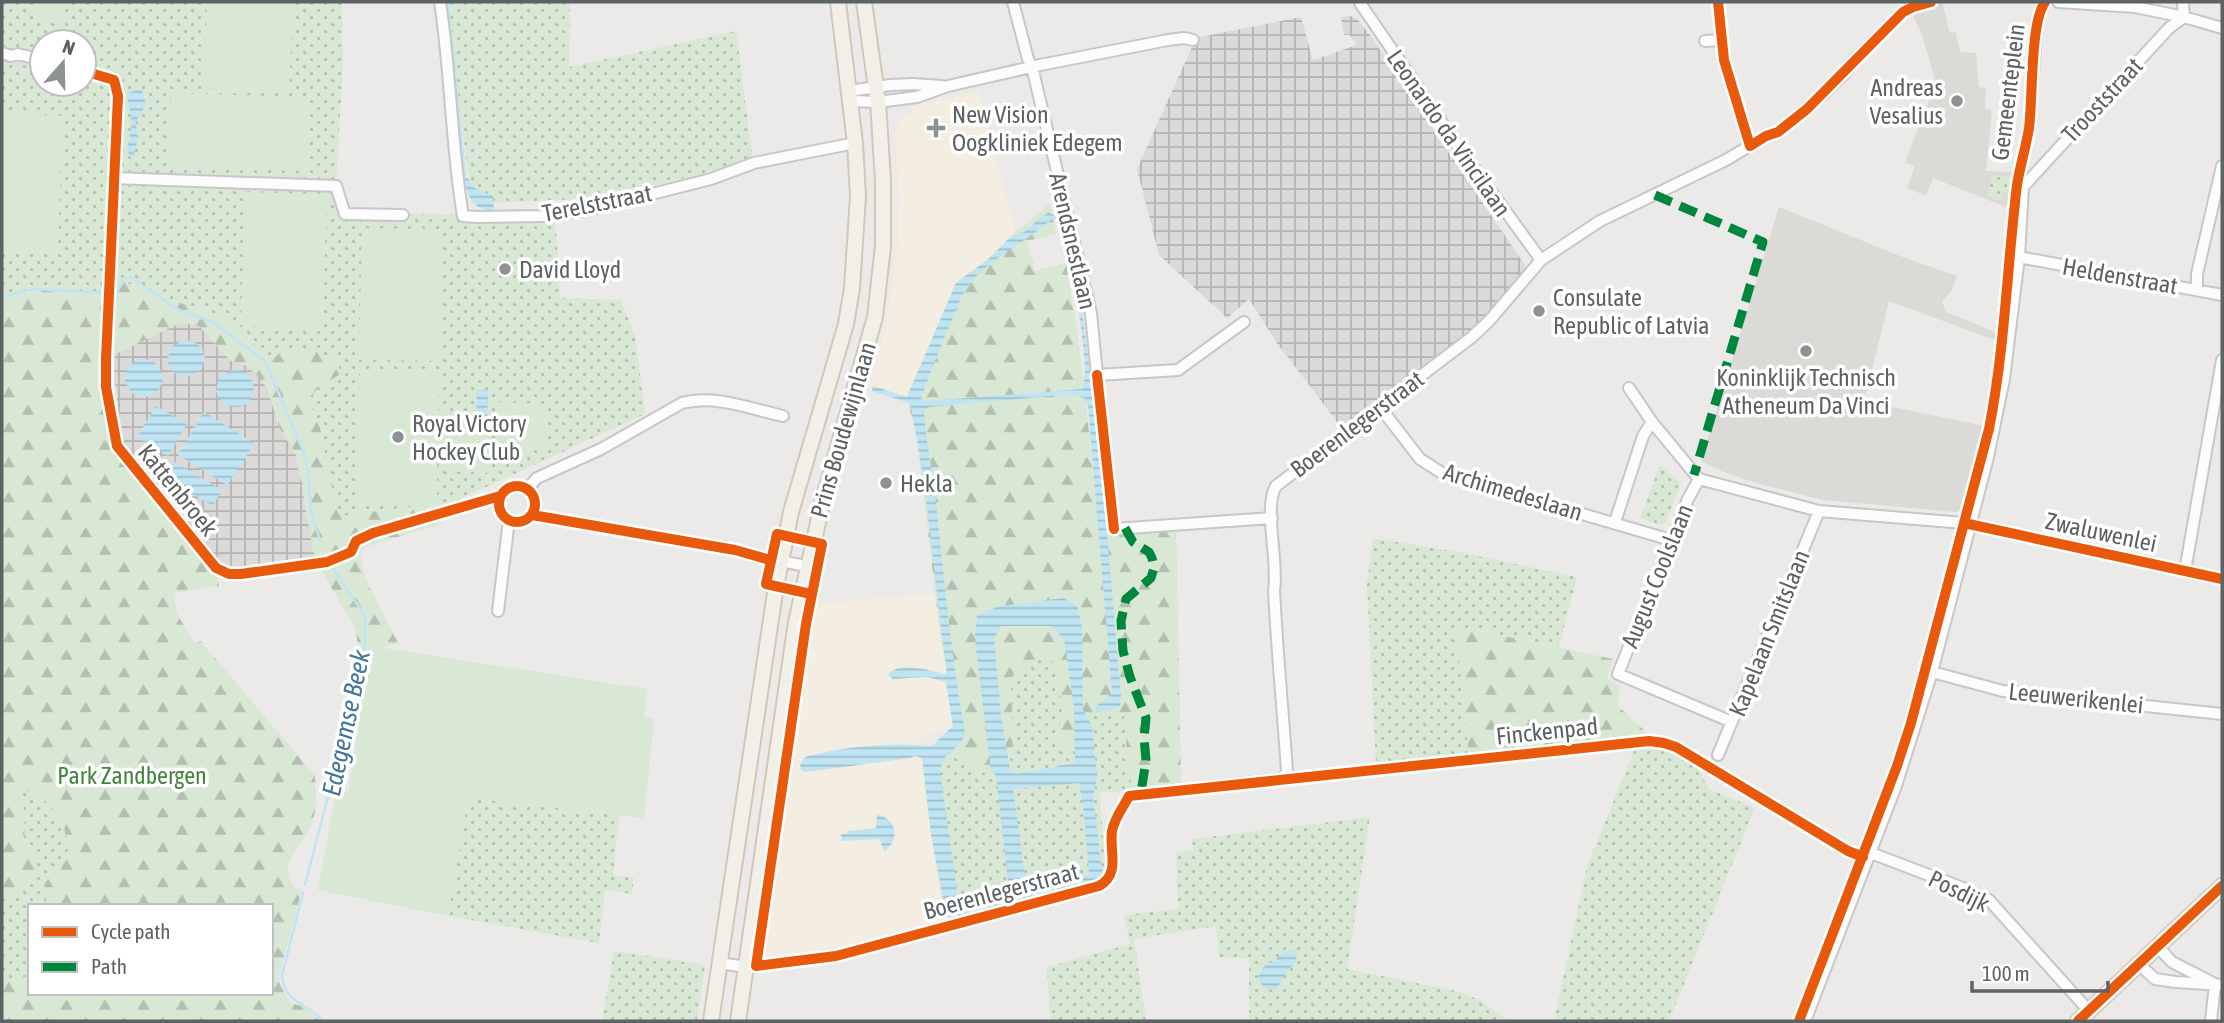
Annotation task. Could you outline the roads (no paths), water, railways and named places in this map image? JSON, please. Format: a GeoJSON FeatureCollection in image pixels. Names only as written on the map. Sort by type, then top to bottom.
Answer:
{"type":"FeatureCollection","features":[{"type":"Feature","properties":{"kind":"main road","name":"Prins Boudewijnlaan"},"geometry":{"type":"LineString","coordinates":[[711,1021],[768,633],[775,560],[846,324],[855,261],[858,196],[855,143],[838,2]]}},
{"type":"Feature","properties":{"kind":"main road","name":"Prins Boudewijnlaan"},"geometry":{"type":"LineString","coordinates":[[738,1021],[796,622],[812,567],[841,432],[875,317],[883,246],[883,181],[878,102],[864,2]]}},
{"type":"Feature","properties":{"kind":"main road"},"geometry":{"type":"LineString","coordinates":[[2078,1021],[2222,886]]}},
{"type":"Feature","properties":{"kind":"street","name":"Terelststraat"},"geometry":{"type":"LineString","coordinates":[[440,2],[450,72],[456,168],[463,216],[543,216],[578,212],[711,179],[771,159],[855,143]]}},
{"type":"Feature","properties":{"kind":"street","name":"Arendsnestlaan"},"geometry":{"type":"LineString","coordinates":[[1013,2],[1032,67],[1091,313],[1097,375],[1178,370],[1244,322]]}},
{"type":"Feature","properties":{"kind":"street","name":"Leonardo da Vincilaan"},"geometry":{"type":"LineString","coordinates":[[1360,2],[1478,174],[1541,260]]}},
{"type":"Feature","properties":{"kind":"street"},"geometry":{"type":"LineString","coordinates":[[1718,2],[1724,60],[1749,146]]}},
{"type":"Feature","properties":{"kind":"street","name":"Boerenlegerstraat"},"geometry":{"type":"LineString","coordinates":[[746,967],[836,956],[1099,886],[1106,883],[1113,870],[1112,829],[1129,796],[1282,779],[1287,772],[1283,700],[1277,662],[1274,590],[1276,579],[1272,517],[1273,491],[1276,486],[1482,328],[1541,260],[1600,221],[1778,132],[1807,109],[1903,12],[1931,2]]}},
{"type":"Feature","properties":{"kind":"street","name":"Gemeenteplein"},"geometry":{"type":"LineString","coordinates":[[1805,1021],[1896,786],[1932,672],[2000,406],[2019,257],[2023,187],[2018,180],[2029,129],[2037,20],[2045,2]]}},
{"type":"Feature","properties":{"kind":"street"},"geometry":{"type":"LineString","coordinates":[[2057,2],[2135,7],[2222,28]]}},
{"type":"Feature","properties":{"kind":"street"},"geometry":{"type":"LineString","coordinates":[[2183,2],[2184,17]]}},
{"type":"Feature","properties":{"kind":"street","name":"Trooststraat"},"geometry":{"type":"LineString","coordinates":[[2023,187],[2169,28],[2184,17]]}},
{"type":"Feature","properties":{"kind":"street"},"geometry":{"type":"LineString","coordinates":[[850,96],[878,102],[917,97],[948,86],[1032,67],[1168,40],[1193,40]]}},
{"type":"Feature","properties":{"kind":"street"},"geometry":{"type":"LineString","coordinates":[[1705,41],[1721,40]]}},
{"type":"Feature","properties":{"kind":"street"},"geometry":{"type":"LineString","coordinates":[[2,53],[28,56]]}},
{"type":"Feature","properties":{"kind":"street","name":"Kattenbroek"},"geometry":{"type":"LineString","coordinates":[[98,75],[114,80],[117,86],[106,387],[117,446],[216,568],[229,574],[241,574],[327,562],[351,552],[356,541],[373,533],[500,496],[510,486],[528,488],[537,478],[601,449],[691,400],[709,400],[783,416]]}},
{"type":"Feature","properties":{"kind":"street"},"geometry":{"type":"LineString","coordinates":[[850,96],[876,86],[948,86]]}},
{"type":"Feature","properties":{"kind":"street"},"geometry":{"type":"LineString","coordinates":[[2197,290],[2197,274],[2222,166]]}},
{"type":"Feature","properties":{"kind":"street"},"geometry":{"type":"LineString","coordinates":[[113,178],[336,186],[345,214],[403,215]]}},
{"type":"Feature","properties":{"kind":"street","name":"Heldenstraat"},"geometry":{"type":"LineString","coordinates":[[2019,257],[2222,295]]}},
{"type":"Feature","properties":{"kind":"street"},"geometry":{"type":"LineString","coordinates":[[2185,572],[2222,360]]}},
{"type":"Feature","properties":{"kind":"street"},"geometry":{"type":"LineString","coordinates":[[1629,388],[1652,422],[1699,479]]}},
{"type":"Feature","properties":{"kind":"street","name":"Archimedeslaan"},"geometry":{"type":"LineString","coordinates":[[1380,407],[1420,459],[1435,469],[1671,540]]}},
{"type":"Feature","properties":{"kind":"street"},"geometry":{"type":"LineString","coordinates":[[1615,522],[1643,436],[1652,422]]}},
{"type":"Feature","properties":{"kind":"street","name":"Zwaluwenlei"},"geometry":{"type":"LineString","coordinates":[[1699,479],[1819,511],[1970,524],[2222,579]]}},
{"type":"Feature","properties":{"kind":"street","name":"August Coolslaan"},"geometry":{"type":"LineString","coordinates":[[1699,479],[1671,540],[1618,674],[1732,722]]}},
{"type":"Feature","properties":{"kind":"street"},"geometry":{"type":"LineString","coordinates":[[500,496],[500,512],[509,520],[521,522],[532,515],[536,504],[528,488]]}},
{"type":"Feature","properties":{"kind":"street","name":"Kapelaan Smitslaan"},"geometry":{"type":"LineString","coordinates":[[1718,755],[1819,511]]}},
{"type":"Feature","properties":{"kind":"street"},"geometry":{"type":"LineString","coordinates":[[532,515],[735,550],[812,567]]}},
{"type":"Feature","properties":{"kind":"street"},"geometry":{"type":"LineString","coordinates":[[1114,529],[1272,517]]}},
{"type":"Feature","properties":{"kind":"street"},"geometry":{"type":"LineString","coordinates":[[498,611],[509,520]]}},
{"type":"Feature","properties":{"kind":"street","name":"Leeuwerikenlei"},"geometry":{"type":"LineString","coordinates":[[1932,672],[2003,691],[2222,714]]}},
{"type":"Feature","properties":{"kind":"street","name":"Posdijk"},"geometry":{"type":"LineString","coordinates":[[1871,853],[1968,890],[1989,901],[2089,1011]]}},
{"type":"Feature","properties":{"kind":"street"},"geometry":{"type":"LineString","coordinates":[[2158,947],[2172,962],[2219,984]]}},
{"type":"Feature","properties":{"kind":"street"},"geometry":{"type":"LineString","coordinates":[[719,963],[746,967]]}},
{"type":"Feature","properties":{"kind":"street"},"geometry":{"type":"LineString","coordinates":[[2140,965],[2155,979],[2219,984]]}},
{"type":"Feature","properties":{"kind":"street"},"geometry":{"type":"LineString","coordinates":[[2211,1021],[2219,984]]}},
{"type":"Feature","properties":{"kind":"water"},"geometry":{"type":"Polygon","coordinates":[[[138,89],[142,91],[146,104],[136,121],[137,142],[133,159],[127,150],[131,123],[128,100],[129,93],[138,89]]]}},
{"type":"Feature","properties":{"kind":"water"},"geometry":{"type":"Polygon","coordinates":[[[465,175],[475,188],[493,196],[494,210],[476,205],[468,194],[465,175]]]}},
{"type":"Feature","properties":{"kind":"water"},"geometry":{"type":"Polygon","coordinates":[[[1052,214],[1063,222],[1070,251],[1065,251],[1061,226],[1056,219],[1052,219],[979,274],[960,300],[921,398],[928,401],[1082,389],[1085,380],[1084,347],[1068,260],[1073,259],[1096,406],[1120,706],[1096,712],[1094,707],[1107,699],[1112,691],[1088,407],[1085,399],[1062,395],[929,407],[924,411],[926,431],[951,643],[965,733],[962,741],[944,758],[940,770],[958,899],[972,902],[993,898],[1001,893],[1008,882],[996,775],[991,771],[976,649],[977,615],[1000,606],[1064,598],[1077,606],[1082,627],[1083,710],[1092,726],[1097,776],[1093,798],[1102,871],[1101,878],[1096,882],[954,921],[946,915],[931,834],[922,758],[915,756],[806,772],[801,770],[800,764],[805,757],[835,750],[881,745],[933,745],[953,726],[946,682],[927,677],[893,679],[889,676],[889,673],[901,668],[945,674],[947,671],[911,408],[909,403],[872,391],[873,386],[907,397],[956,283],[990,258],[1010,237],[1024,232],[1044,215],[1052,214]],[[1001,626],[994,638],[1001,716],[1010,770],[1016,774],[1075,763],[1074,707],[1064,639],[1051,626],[1001,626]],[[1079,783],[1013,789],[1027,890],[1089,875],[1079,783]]]}},
{"type":"Feature","properties":{"kind":"water"},"geometry":{"type":"Polygon","coordinates":[[[184,340],[198,345],[205,358],[201,370],[188,377],[174,373],[167,361],[171,347],[184,340]]]}},
{"type":"Feature","properties":{"kind":"water"},"geometry":{"type":"Polygon","coordinates":[[[142,359],[153,362],[160,368],[162,376],[158,391],[143,397],[132,393],[125,381],[129,367],[142,359]]]}},
{"type":"Feature","properties":{"kind":"water"},"geometry":{"type":"Polygon","coordinates":[[[233,369],[248,375],[254,389],[248,403],[236,407],[224,403],[216,391],[219,377],[233,369]]]}},
{"type":"Feature","properties":{"kind":"water"},"geometry":{"type":"Polygon","coordinates":[[[477,390],[488,390],[487,425],[476,425],[477,390]]]}},
{"type":"Feature","properties":{"kind":"water"},"geometry":{"type":"Polygon","coordinates":[[[156,406],[187,424],[168,456],[137,437],[156,406]]]}},
{"type":"Feature","properties":{"kind":"water"},"geometry":{"type":"Polygon","coordinates":[[[204,412],[254,443],[227,485],[178,455],[204,412]]]}},
{"type":"Feature","properties":{"kind":"water"},"geometry":{"type":"Polygon","coordinates":[[[175,462],[222,490],[213,506],[166,478],[175,462]]]}},
{"type":"Feature","properties":{"kind":"water"},"geometry":{"type":"Polygon","coordinates":[[[877,814],[893,825],[893,842],[884,852],[880,839],[842,841],[841,834],[847,834],[848,831],[876,828],[877,814]]]}},
{"type":"Feature","properties":{"kind":"water"},"geometry":{"type":"Polygon","coordinates":[[[1292,950],[1297,955],[1295,962],[1278,986],[1274,990],[1263,987],[1258,977],[1265,965],[1284,952],[1292,950]]]}},
{"type":"Feature","properties":{"kind":"waterway"},"geometry":{"type":"LineString","coordinates":[[448,2],[465,175]]}},
{"type":"Feature","properties":{"kind":"waterway","name":"Edegemse Beek"},"geometry":{"type":"LineString","coordinates":[[113,294],[117,292],[124,278],[130,277],[179,310],[214,323],[265,361],[304,453],[311,512],[320,540]]}},
{"type":"Feature","properties":{"kind":"waterway","name":"Edegemse Beek"},"geometry":{"type":"LineString","coordinates":[[2,297],[33,289],[103,293]]}},
{"type":"Feature","properties":{"kind":"waterway","name":"Edegemse Beek"},"geometry":{"type":"LineString","coordinates":[[305,885],[333,777],[345,750],[346,723],[360,685],[364,663],[365,616],[332,567]]}},
{"type":"Feature","properties":{"kind":"waterway","name":"Edegemse Beek"},"geometry":{"type":"LineString","coordinates":[[303,893],[282,975],[287,992],[323,1021]]}},
{"type":"Feature","properties":{"kind":"place","name":"Andreas Vesalius"},"geometry":{"type":"Point","coordinates":[1957,101]}},
{"type":"Feature","properties":{"kind":"place","name":"New Vision Oogkliniek Edegem"},"geometry":{"type":"Point","coordinates":[936,128]}},
{"type":"Feature","properties":{"kind":"place","name":"David Lloyd"},"geometry":{"type":"Point","coordinates":[505,269]}},
{"type":"Feature","properties":{"kind":"place","name":"Consulate Republic of Latvia"},"geometry":{"type":"Point","coordinates":[1539,311]}},
{"type":"Feature","properties":{"kind":"place","name":"Koninklijk Technisch Atheneum Da Vinci"},"geometry":{"type":"Point","coordinates":[1806,351]}},
{"type":"Feature","properties":{"kind":"place","name":"Royal Victory Hockey Club"},"geometry":{"type":"Point","coordinates":[398,437]}},
{"type":"Feature","properties":{"kind":"place","name":"Hekla"},"geometry":{"type":"Point","coordinates":[886,483]}},
{"type":"Feature","properties":{"kind":"park label","name":"Park Zandbergen"},"geometry":{"type":"Point","coordinates":[132,775]}}]}
